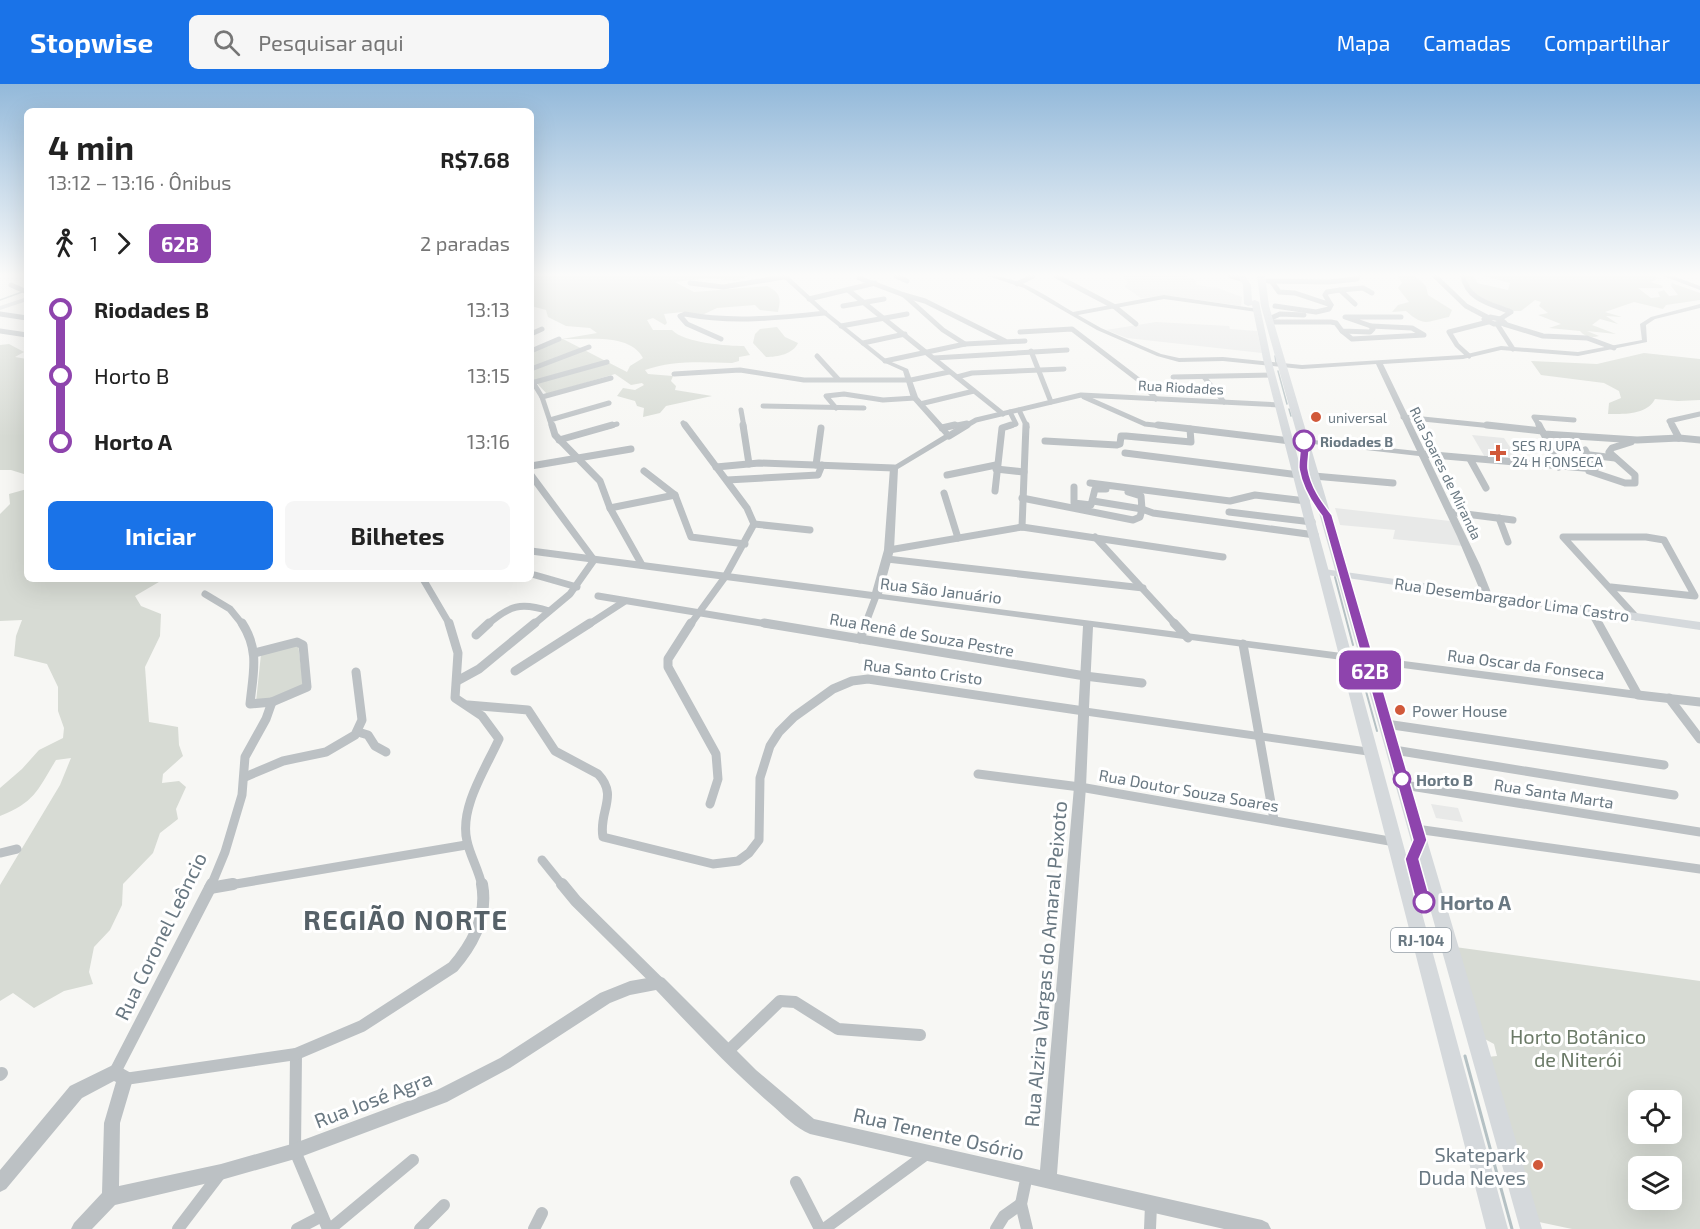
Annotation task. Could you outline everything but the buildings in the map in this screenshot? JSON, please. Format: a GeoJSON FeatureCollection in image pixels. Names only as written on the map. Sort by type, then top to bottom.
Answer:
{"type":"FeatureCollection","features":[{"type":"Feature","properties":{"kind":"highway","name":"RJ-104"},"geometry":{"type":"LineString","coordinates":[[1261,329],[1497,1229]]}},
{"type":"Feature","properties":{"kind":"highway","name":"RJ-104"},"geometry":{"type":"LineString","coordinates":[[1274,329],[1531,1229]]}},
{"type":"Feature","properties":{"kind":"main road","name":"Rua Desembargador Lima Castro"},"geometry":{"type":"LineString","coordinates":[[1324,572],[1700,626]]}},
{"type":"Feature","properties":{"kind":"street"},"geometry":{"type":"LineString","coordinates":[[699,329],[721,339]]}},
{"type":"Feature","properties":{"kind":"street"},"geometry":{"type":"LineString","coordinates":[[845,329],[885,361],[906,370],[918,401],[949,436]]}},
{"type":"Feature","properties":{"kind":"street"},"geometry":{"type":"LineString","coordinates":[[899,329],[949,372],[1007,413],[1016,424],[1002,427],[994,491]]}},
{"type":"Feature","properties":{"kind":"street"},"geometry":{"type":"LineString","coordinates":[[941,329],[965,344]]}},
{"type":"Feature","properties":{"kind":"street"},"geometry":{"type":"LineString","coordinates":[[983,329],[1006,341]]}},
{"type":"Feature","properties":{"kind":"street"},"geometry":{"type":"LineString","coordinates":[[1020,332],[1046,329]]}},
{"type":"Feature","properties":{"kind":"street"},"geometry":{"type":"LineString","coordinates":[[1073,329],[1140,381],[1156,399]]}},
{"type":"Feature","properties":{"kind":"street"},"geometry":{"type":"LineString","coordinates":[[1100,329],[1173,359],[1223,359],[1283,366],[1379,363],[1469,356],[1486,350],[1513,349],[1578,354],[1645,341],[1644,329]]}},
{"type":"Feature","properties":{"kind":"street"},"geometry":{"type":"LineString","coordinates":[[1342,331],[1372,332],[1372,329]]}},
{"type":"Feature","properties":{"kind":"street"},"geometry":{"type":"LineString","coordinates":[[1342,331],[1352,339],[1424,335],[1414,329]]}},
{"type":"Feature","properties":{"kind":"street"},"geometry":{"type":"LineString","coordinates":[[1454,329],[1449,332],[1457,345],[1469,356]]}},
{"type":"Feature","properties":{"kind":"street"},"geometry":{"type":"LineString","coordinates":[[1504,329],[1513,349]]}},
{"type":"Feature","properties":{"kind":"street"},"geometry":{"type":"LineString","coordinates":[[1523,329],[1543,336],[1587,338],[1614,348]]}},
{"type":"Feature","properties":{"kind":"street"},"geometry":{"type":"LineString","coordinates":[[0,332],[24,334]]}},
{"type":"Feature","properties":{"kind":"street"},"geometry":{"type":"LineString","coordinates":[[863,343],[905,334]]}},
{"type":"Feature","properties":{"kind":"street"},"geometry":{"type":"LineString","coordinates":[[534,350],[559,339]]}},
{"type":"Feature","properties":{"kind":"street"},"geometry":{"type":"LineString","coordinates":[[885,361],[965,344],[1025,341]]}},
{"type":"Feature","properties":{"kind":"street"},"geometry":{"type":"LineString","coordinates":[[534,368],[589,347]]}},
{"type":"Feature","properties":{"kind":"street"},"geometry":{"type":"LineString","coordinates":[[934,358],[1067,350]]}},
{"type":"Feature","properties":{"kind":"street"},"geometry":{"type":"LineString","coordinates":[[1031,351],[1051,402]]}},
{"type":"Feature","properties":{"kind":"street"},"geometry":{"type":"LineString","coordinates":[[817,356],[838,379]]}},
{"type":"Feature","properties":{"kind":"street"},"geometry":{"type":"LineString","coordinates":[[534,383],[607,362]]}},
{"type":"Feature","properties":{"kind":"street","name":"Rua Soares de Miranda"},"geometry":{"type":"LineString","coordinates":[[1379,363],[1487,595]]}},
{"type":"Feature","properties":{"kind":"street"},"geometry":{"type":"LineString","coordinates":[[957,377],[972,373],[1064,369]]}},
{"type":"Feature","properties":{"kind":"street"},"geometry":{"type":"LineString","coordinates":[[674,374],[740,370],[791,379],[911,380],[949,372]]}},
{"type":"Feature","properties":{"kind":"street"},"geometry":{"type":"LineString","coordinates":[[1173,378],[1272,375]]}},
{"type":"Feature","properties":{"kind":"street"},"geometry":{"type":"LineString","coordinates":[[1204,377],[1224,402]]}},
{"type":"Feature","properties":{"kind":"street"},"geometry":{"type":"LineString","coordinates":[[542,397],[611,378]]}},
{"type":"Feature","properties":{"kind":"street"},"geometry":{"type":"LineString","coordinates":[[534,385],[542,397],[559,440],[600,481],[610,508],[642,565]]}},
{"type":"Feature","properties":{"kind":"street"},"geometry":{"type":"LineString","coordinates":[[836,408],[825,396],[852,394],[874,399],[918,401],[974,391]]}},
{"type":"Feature","properties":{"kind":"street"},"geometry":{"type":"LineString","coordinates":[[1081,395],[1140,423],[1290,441]]}},
{"type":"Feature","properties":{"kind":"street","name":"Rua Riodades"},"geometry":{"type":"LineString","coordinates":[[942,428],[1081,395],[1280,405]]}},
{"type":"Feature","properties":{"kind":"street"},"geometry":{"type":"LineString","coordinates":[[550,420],[609,403]]}},
{"type":"Feature","properties":{"kind":"street"},"geometry":{"type":"LineString","coordinates":[[764,406],[864,408]]}},
{"type":"Feature","properties":{"kind":"street"},"geometry":{"type":"LineString","coordinates":[[741,410],[749,464]]}},
{"type":"Feature","properties":{"kind":"street"},"geometry":{"type":"LineString","coordinates":[[1018,410],[1026,428],[1022,527]]}},
{"type":"Feature","properties":{"kind":"street"},"geometry":{"type":"LineString","coordinates":[[1679,438],[1669,421],[1700,414]]}},
{"type":"Feature","properties":{"kind":"street"},"geometry":{"type":"LineString","coordinates":[[1559,467],[1535,416],[1574,420]]}},
{"type":"Feature","properties":{"kind":"street"},"geometry":{"type":"LineString","coordinates":[[1403,417],[1543,433],[1637,440],[1679,438],[1700,440]]}},
{"type":"Feature","properties":{"kind":"street"},"geometry":{"type":"LineString","coordinates":[[716,467],[749,464],[894,468],[976,420]]}},
{"type":"Feature","properties":{"kind":"street"},"geometry":{"type":"LineString","coordinates":[[682,423],[747,508],[754,524]]}},
{"type":"Feature","properties":{"kind":"street"},"geometry":{"type":"LineString","coordinates":[[559,440],[617,424]]}},
{"type":"Feature","properties":{"kind":"street"},"geometry":{"type":"LineString","coordinates":[[727,480],[818,475],[821,428]]}},
{"type":"Feature","properties":{"kind":"street"},"geometry":{"type":"LineString","coordinates":[[1045,441],[1117,445],[1120,444],[1120,436],[1126,436],[1191,442],[1190,429]]}},
{"type":"Feature","properties":{"kind":"street"},"geometry":{"type":"LineString","coordinates":[[1304,441],[1587,470],[1625,483],[1635,483],[1635,475],[1609,450],[1637,440]]}},
{"type":"Feature","properties":{"kind":"street"},"geometry":{"type":"LineString","coordinates":[[534,465],[631,449]]}},
{"type":"Feature","properties":{"kind":"street"},"geometry":{"type":"LineString","coordinates":[[1125,453],[1299,475]]}},
{"type":"Feature","properties":{"kind":"street"},"geometry":{"type":"LineString","coordinates":[[1587,470],[1596,467],[1588,453],[1615,458]]}},
{"type":"Feature","properties":{"kind":"street"},"geometry":{"type":"LineString","coordinates":[[1470,459],[1486,488]]}},
{"type":"Feature","properties":{"kind":"street"},"geometry":{"type":"LineString","coordinates":[[947,475],[996,467],[1024,472]]}},
{"type":"Feature","properties":{"kind":"street"},"geometry":{"type":"LineString","coordinates":[[860,639],[888,554],[894,468]]}},
{"type":"Feature","properties":{"kind":"street"},"geometry":{"type":"LineString","coordinates":[[644,471],[675,495],[691,537],[744,544]]}},
{"type":"Feature","properties":{"kind":"street"},"geometry":{"type":"LineString","coordinates":[[1314,476],[1393,483]]}},
{"type":"Feature","properties":{"kind":"street"},"geometry":{"type":"LineString","coordinates":[[457,681],[479,669],[549,610],[576,586],[594,560],[534,479]]}},
{"type":"Feature","properties":{"kind":"street"},"geometry":{"type":"LineString","coordinates":[[1090,483],[1230,501],[1258,495],[1306,501]]}},
{"type":"Feature","properties":{"kind":"street"},"geometry":{"type":"LineString","coordinates":[[1022,498],[1052,502],[1069,509],[1133,520],[1140,517],[1141,496],[1137,494],[1098,488],[1094,491],[1090,506],[1074,503],[1074,487]]}},
{"type":"Feature","properties":{"kind":"street"},"geometry":{"type":"LineString","coordinates":[[944,494],[958,538]]}},
{"type":"Feature","properties":{"kind":"street"},"geometry":{"type":"LineString","coordinates":[[610,508],[675,495]]}},
{"type":"Feature","properties":{"kind":"street"},"geometry":{"type":"LineString","coordinates":[[1093,501],[1153,513],[1315,535]]}},
{"type":"Feature","properties":{"kind":"street"},"geometry":{"type":"LineString","coordinates":[[1229,512],[1312,522]]}},
{"type":"Feature","properties":{"kind":"street"},"geometry":{"type":"LineString","coordinates":[[1450,512],[1513,520]]}},
{"type":"Feature","properties":{"kind":"street"},"geometry":{"type":"LineString","coordinates":[[1499,518],[1508,542]]}},
{"type":"Feature","properties":{"kind":"street"},"geometry":{"type":"LineString","coordinates":[[754,524],[810,530]]}},
{"type":"Feature","properties":{"kind":"street"},"geometry":{"type":"LineString","coordinates":[[710,804],[718,782],[719,767],[716,754],[668,667],[670,654],[725,577],[754,524]]}},
{"type":"Feature","properties":{"kind":"street"},"geometry":{"type":"LineString","coordinates":[[888,554],[958,538],[1022,527],[1223,557]]}},
{"type":"Feature","properties":{"kind":"street"},"geometry":{"type":"LineString","coordinates":[[1094,536],[1188,638]]}},
{"type":"Feature","properties":{"kind":"street"},"geometry":{"type":"LineString","coordinates":[[1611,587],[1696,595],[1661,539],[1563,537],[1636,617]]}},
{"type":"Feature","properties":{"kind":"street","name":"Rua São Januário"},"geometry":{"type":"LineString","coordinates":[[534,551],[1348,659]]}},
{"type":"Feature","properties":{"kind":"street"},"geometry":{"type":"LineString","coordinates":[[888,554],[1143,588]]}},
{"type":"Feature","properties":{"kind":"street"},"geometry":{"type":"LineString","coordinates":[[535,575],[576,586]]}},
{"type":"Feature","properties":{"kind":"street"},"geometry":{"type":"LineString","coordinates":[[0,1183],[76,1092],[120,1076],[297,1054],[362,1026],[435,980],[461,959],[479,930],[484,905],[481,880],[475,860],[466,845],[466,828],[470,808],[499,739],[496,731],[453,694],[457,681],[458,653],[448,623],[425,582]]}},
{"type":"Feature","properties":{"kind":"street"},"geometry":{"type":"LineString","coordinates":[[205,594],[219,600],[235,615],[244,627],[255,653],[250,704],[272,702],[307,687],[303,645],[297,642],[255,653]]}},
{"type":"Feature","properties":{"kind":"street","name":"Rua Renê de Souza Pestre"},"geometry":{"type":"LineString","coordinates":[[598,596],[1084,676],[1142,683]]}},
{"type":"Feature","properties":{"kind":"street"},"geometry":{"type":"LineString","coordinates":[[514,670],[625,602]]}},
{"type":"Feature","properties":{"kind":"street"},"geometry":{"type":"LineString","coordinates":[[476,635],[504,612],[516,607],[525,605],[549,610]]}},
{"type":"Feature","properties":{"kind":"street"},"geometry":{"type":"LineString","coordinates":[[1591,610],[1638,695]]}},
{"type":"Feature","properties":{"kind":"street","name":"Rua Alzira Vargas do Amaral Peixoto"},"geometry":{"type":"LineString","coordinates":[[1048,1180],[1080,787],[1088,624]]}},
{"type":"Feature","properties":{"kind":"street"},"geometry":{"type":"LineString","coordinates":[[1243,644],[1275,820]]}},
{"type":"Feature","properties":{"kind":"street","name":"Rua Oscar da Fonseca"},"geometry":{"type":"LineString","coordinates":[[1348,659],[1700,702]]}},
{"type":"Feature","properties":{"kind":"street"},"geometry":{"type":"LineString","coordinates":[[245,777],[283,760],[326,752],[343,744],[358,732],[362,720],[356,672]]}},
{"type":"Feature","properties":{"kind":"street","name":"Rua Santo Cristo"},"geometry":{"type":"LineString","coordinates":[[468,705],[528,710],[537,720],[553,750],[564,758],[592,769],[604,780],[608,789],[608,801],[601,831],[603,837],[659,850],[702,864],[716,865],[729,864],[745,857],[754,850],[759,840],[761,771],[772,738],[795,715],[845,682],[868,679],[1371,752]]}},
{"type":"Feature","properties":{"kind":"street"},"geometry":{"type":"LineString","coordinates":[[1669,698],[1700,739]]}},
{"type":"Feature","properties":{"kind":"street","name":"Rua Coronel Leôncio"},"geometry":{"type":"LineString","coordinates":[[110,1197],[112,1123],[120,1076],[225,852],[245,777],[245,757],[266,719],[272,702]]}},
{"type":"Feature","properties":{"kind":"street"},"geometry":{"type":"LineString","coordinates":[[1386,724],[1664,765]]}},
{"type":"Feature","properties":{"kind":"street"},"geometry":{"type":"LineString","coordinates":[[358,732],[368,735],[375,746],[386,752]]}},
{"type":"Feature","properties":{"kind":"street"},"geometry":{"type":"LineString","coordinates":[[1394,750],[1674,795]]}},
{"type":"Feature","properties":{"kind":"street","name":"Rua Doutor Souza Soares"},"geometry":{"type":"LineString","coordinates":[[978,774],[1080,787],[1395,842]]}},
{"type":"Feature","properties":{"kind":"street","name":"Rua Santa Marta"},"geometry":{"type":"LineString","coordinates":[[1404,785],[1700,832]]}},
{"type":"Feature","properties":{"kind":"street"},"geometry":{"type":"LineString","coordinates":[[1416,828],[1700,869]]}},
{"type":"Feature","properties":{"kind":"street"},"geometry":{"type":"LineString","coordinates":[[210,888],[466,845]]}},
{"type":"Feature","properties":{"kind":"street"},"geometry":{"type":"LineString","coordinates":[[0,853],[17,849]]}},
{"type":"Feature","properties":{"kind":"street","name":"Rua Tenente Osório"},"geometry":{"type":"LineString","coordinates":[[542,860],[576,901],[727,1053],[776,1100],[810,1126],[1263,1229]]}},
{"type":"Feature","properties":{"kind":"street","name":"Rua José Agra"},"geometry":{"type":"LineString","coordinates":[[110,1197],[221,1172],[295,1151],[459,1088],[505,1062],[605,998],[630,988],[659,983]]}},
{"type":"Feature","properties":{"kind":"street"},"geometry":{"type":"LineString","coordinates":[[727,1053],[780,1001],[784,1000],[794,1001],[828,1026],[838,1029],[852,1032],[920,1035]]}},
{"type":"Feature","properties":{"kind":"street"},"geometry":{"type":"LineString","coordinates":[[297,1054],[295,1151],[326,1225]]}},
{"type":"Feature","properties":{"kind":"street"},"geometry":{"type":"LineString","coordinates":[[796,1182],[822,1229],[929,1152]]}},
{"type":"Feature","properties":{"kind":"street"},"geometry":{"type":"LineString","coordinates":[[297,1229],[326,1225],[413,1160]]}},
{"type":"Feature","properties":{"kind":"street"},"geometry":{"type":"LineString","coordinates":[[177,1229],[221,1172]]}},
{"type":"Feature","properties":{"kind":"street"},"geometry":{"type":"LineString","coordinates":[[1027,1174],[1021,1204],[1027,1229]]}},
{"type":"Feature","properties":{"kind":"street"},"geometry":{"type":"LineString","coordinates":[[80,1229],[110,1197]]}},
{"type":"Feature","properties":{"kind":"street"},"geometry":{"type":"LineString","coordinates":[[996,1229],[1004,1216],[1021,1204]]}},
{"type":"Feature","properties":{"kind":"street"},"geometry":{"type":"LineString","coordinates":[[420,1229],[444,1205]]}},
{"type":"Feature","properties":{"kind":"street"},"geometry":{"type":"LineString","coordinates":[[1150,1229],[1151,1205]]}},
{"type":"Feature","properties":{"kind":"street"},"geometry":{"type":"LineString","coordinates":[[534,1229],[542,1213]]}},
{"type":"Feature","properties":{"kind":"shaded area"},"geometry":{"type":"Polygon","coordinates":[[[1106,330],[1257,331],[1262,353],[1127,338],[1106,330]]]}},
{"type":"Feature","properties":{"kind":"shaded area","name":"SES RJ UPA 24 H FONSECA"},"geometry":{"type":"Polygon","coordinates":[[[1472,435],[1504,438],[1520,462],[1486,459],[1472,435]]]}},
{"type":"Feature","properties":{"kind":"shaded area"},"geometry":{"type":"Polygon","coordinates":[[[1335,508],[1450,521],[1463,546],[1393,539],[1395,530],[1340,525],[1335,508]]]}},
{"type":"Feature","properties":{"kind":"shaded area"},"geometry":{"type":"Polygon","coordinates":[[[1431,804],[1458,808],[1463,822],[1436,818],[1431,804]]]}},
{"type":"Feature","properties":{"kind":"green space"},"geometry":{"type":"Polygon","coordinates":[[[592,329],[672,330],[686,338],[706,343],[744,346],[750,355],[739,357],[739,361],[732,363],[677,363],[645,370],[648,374],[673,376],[671,381],[676,386],[675,390],[712,396],[666,406],[660,413],[643,417],[644,408],[637,406],[635,401],[617,396],[623,388],[635,390],[644,385],[642,383],[631,385],[615,374],[547,394],[534,380],[534,351],[562,339],[597,333],[592,329]],[[563,339],[627,372],[630,366],[643,358],[637,350],[618,341],[563,339]]]}},
{"type":"Feature","properties":{"kind":"green space"},"geometry":{"type":"Polygon","coordinates":[[[760,329],[779,329],[785,337],[798,343],[793,350],[785,354],[766,357],[753,343],[755,334],[760,329]]]}},
{"type":"Feature","properties":{"kind":"green space"},"geometry":{"type":"Polygon","coordinates":[[[1564,329],[1604,329],[1616,334],[1587,331],[1599,336],[1591,337],[1580,331],[1564,329]]]}},
{"type":"Feature","properties":{"kind":"green space"},"geometry":{"type":"Polygon","coordinates":[[[9,344],[24,352],[15,357],[24,358],[24,474],[11,470],[0,470],[0,345],[9,344]]]}},
{"type":"Feature","properties":{"kind":"green space"},"geometry":{"type":"Polygon","coordinates":[[[1644,353],[1700,359],[1700,400],[1655,399],[1641,411],[1608,414],[1609,403],[1621,398],[1619,391],[1604,383],[1541,375],[1531,361],[1597,364],[1644,353]]]}},
{"type":"Feature","properties":{"kind":"green space"},"geometry":{"type":"Polygon","coordinates":[[[24,490],[24,582],[159,582],[135,596],[141,606],[161,614],[160,636],[145,667],[149,722],[178,727],[179,745],[183,756],[163,774],[162,783],[179,781],[186,787],[176,809],[178,819],[160,833],[153,853],[123,884],[122,905],[110,930],[94,947],[89,972],[93,984],[64,991],[34,1008],[13,993],[0,1001],[0,885],[60,785],[71,758],[56,760],[39,788],[28,800],[0,816],[0,788],[39,750],[63,738],[64,728],[58,711],[58,687],[47,664],[14,656],[16,636],[22,620],[0,621],[0,514],[10,504],[9,494],[24,490]]]}},
{"type":"Feature","properties":{"kind":"green space"},"geometry":{"type":"Polygon","coordinates":[[[298,644],[304,689],[256,702],[261,654],[298,644]]]}},
{"type":"Feature","properties":{"kind":"green space","name":"Horto Botânico de Niterói"},"geometry":{"type":"Polygon","coordinates":[[[1455,947],[1700,981],[1700,1229],[1572,1229],[1539,1222],[1487,1057],[1497,1056],[1494,1044],[1481,1037],[1455,947]]]}},
{"type":"Feature","properties":{"kind":"waterway"},"geometry":{"type":"LineString","coordinates":[[1275,356],[1276,363]]}},
{"type":"Feature","properties":{"kind":"waterway"},"geometry":{"type":"LineString","coordinates":[[1278,371],[1287,404]]}},
{"type":"Feature","properties":{"kind":"waterway"},"geometry":{"type":"LineString","coordinates":[[1289,409],[1291,416]]}},
{"type":"Feature","properties":{"kind":"waterway"},"geometry":{"type":"LineString","coordinates":[[1335,577],[1353,645]]}},
{"type":"Feature","properties":{"kind":"waterway"},"geometry":{"type":"LineString","coordinates":[[1359,666],[1377,731]]}},
{"type":"Feature","properties":{"kind":"waterway"},"geometry":{"type":"LineString","coordinates":[[1465,1056],[1512,1229]]}},
{"type":"Feature","properties":{"kind":"bus line","name":"62B"},"geometry":{"type":"LineString","coordinates":[[1304,441],[1306,450],[1303,467],[1316,503],[1327,515],[1420,840],[1412,859],[1424,902]]}},
{"type":"Feature","properties":{"kind":"place","name":"universal"},"geometry":{"type":"Point","coordinates":[1316,417]}},
{"type":"Feature","properties":{"kind":"place","name":"Riodades B"},"geometry":{"type":"Point","coordinates":[1304,441]}},
{"type":"Feature","properties":{"kind":"place","name":"SES RJ UPA 24 H FONSECA"},"geometry":{"type":"Point","coordinates":[1498,453]}},
{"type":"Feature","properties":{"kind":"place","name":"Power House"},"geometry":{"type":"Point","coordinates":[1400,710]}},
{"type":"Feature","properties":{"kind":"place","name":"Horto B"},"geometry":{"type":"Point","coordinates":[1402,779]}},
{"type":"Feature","properties":{"kind":"place","name":"Horto A"},"geometry":{"type":"Point","coordinates":[1424,902]}},
{"type":"Feature","properties":{"kind":"place","name":"Skatepark Duda Neves"},"geometry":{"type":"Point","coordinates":[1538,1165]}},
{"type":"Feature","properties":{"kind":"district","name":"REGIÃO NORTE"},"geometry":{"type":"Point","coordinates":[406,919]}}]}
